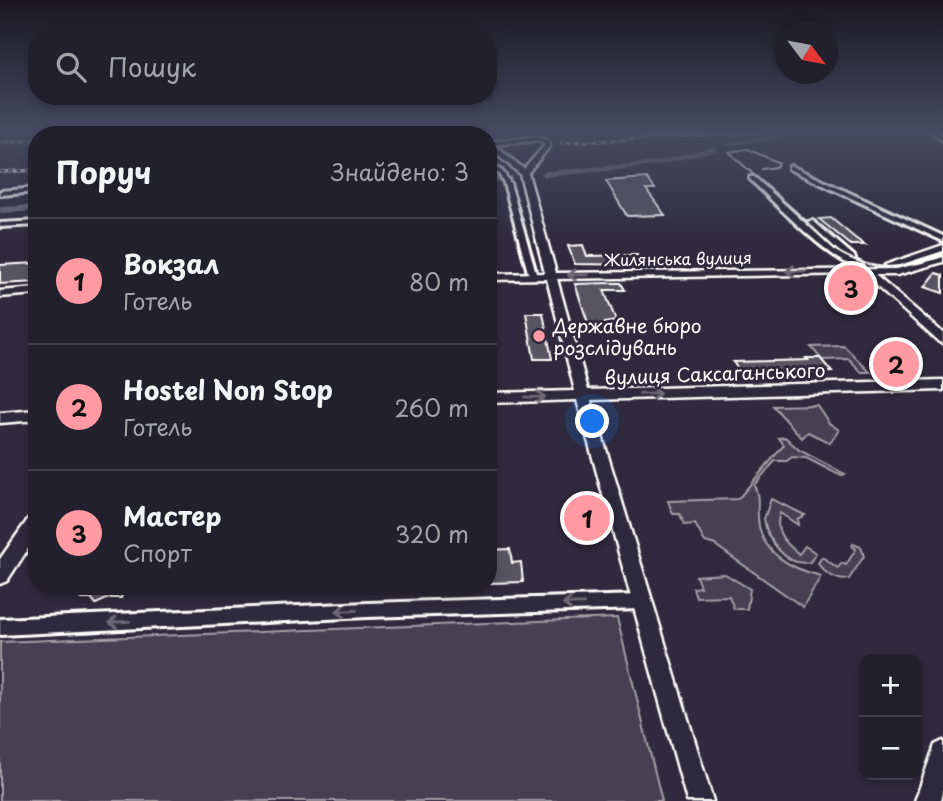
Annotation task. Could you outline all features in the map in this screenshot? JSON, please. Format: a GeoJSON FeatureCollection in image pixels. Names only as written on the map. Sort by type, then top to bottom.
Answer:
{"type":"FeatureCollection","features":[{"type":"Feature","properties":{"kind":"main road"},"geometry":{"type":"LineString","coordinates":[[523,169],[582,396],[700,801]]}},
{"type":"Feature","properties":{"kind":"main road","name":"Жилянська вулиця"},"geometry":{"type":"LineString","coordinates":[[864,269],[943,248]]}},
{"type":"Feature","properties":{"kind":"main road","name":"Жилянська вулиця"},"geometry":{"type":"LineString","coordinates":[[497,277],[864,269],[905,271],[943,259]]}},
{"type":"Feature","properties":{"kind":"main road"},"geometry":{"type":"LineString","coordinates":[[864,269],[943,339]]}},
{"type":"Feature","properties":{"kind":"main road"},"geometry":{"type":"LineString","coordinates":[[0,294],[28,292]]}},
{"type":"Feature","properties":{"kind":"main road","name":"вулиця Саксаганського"},"geometry":{"type":"LineString","coordinates":[[497,398],[943,384]]}},
{"type":"Feature","properties":{"kind":"main road"},"geometry":{"type":"LineString","coordinates":[[0,418],[28,416]]}},
{"type":"Feature","properties":{"kind":"main road"},"geometry":{"type":"LineString","coordinates":[[0,575],[28,533]]}},
{"type":"Feature","properties":{"kind":"main road"},"geometry":{"type":"LineString","coordinates":[[928,801],[943,753]]}},
{"type":"Feature","properties":{"kind":"street"},"geometry":{"type":"LineString","coordinates":[[792,168],[943,239]]}},
{"type":"Feature","properties":{"kind":"street"},"geometry":{"type":"LineString","coordinates":[[497,171],[505,179],[533,276]]}},
{"type":"Feature","properties":{"kind":"street"},"geometry":{"type":"LineString","coordinates":[[752,178],[833,252],[864,269]]}},
{"type":"Feature","properties":{"kind":"street"},"geometry":{"type":"LineString","coordinates":[[0,193],[28,191]]}},
{"type":"Feature","properties":{"kind":"street"},"geometry":{"type":"LineString","coordinates":[[783,197],[864,269]]}},
{"type":"Feature","properties":{"kind":"street"},"geometry":{"type":"LineString","coordinates":[[0,225],[28,223]]}},
{"type":"Feature","properties":{"kind":"street"},"geometry":{"type":"LineString","coordinates":[[0,627],[367,610],[641,603]]}},
{"type":"Feature","properties":{"kind":"shaded area"},"geometry":{"type":"Polygon","coordinates":[[[844,346],[870,372],[861,372],[849,359],[822,360],[811,347],[844,346]]]}},
{"type":"Feature","properties":{"kind":"shaded area"},"geometry":{"type":"Polygon","coordinates":[[[817,405],[829,423],[839,430],[830,443],[808,432],[802,438],[773,406],[817,405]]]}},
{"type":"Feature","properties":{"kind":"shaded area"},"geometry":{"type":"Polygon","coordinates":[[[785,437],[799,450],[845,474],[841,476],[806,458],[792,457],[787,461],[775,461],[754,485],[758,497],[760,530],[771,550],[789,564],[821,576],[803,607],[715,545],[705,542],[695,524],[684,525],[680,514],[673,514],[668,501],[738,499],[784,445],[779,438],[785,437]]]}},
{"type":"Feature","properties":{"kind":"shaded area"},"geometry":{"type":"Polygon","coordinates":[[[771,499],[805,515],[797,519],[798,525],[780,513],[778,526],[785,541],[799,554],[805,546],[816,553],[810,562],[793,561],[779,550],[769,535],[764,519],[771,499]]]}},
{"type":"Feature","properties":{"kind":"shaded area"},"geometry":{"type":"Polygon","coordinates":[[[853,544],[861,547],[864,556],[849,579],[832,576],[818,563],[822,557],[838,568],[842,563],[846,565],[856,549],[853,544]]]}},
{"type":"Feature","properties":{"kind":"shaded area"},"geometry":{"type":"Polygon","coordinates":[[[725,574],[750,589],[747,609],[734,609],[729,596],[696,597],[693,588],[700,587],[696,576],[725,574]]]}},
{"type":"Feature","properties":{"kind":"shaded area"},"geometry":{"type":"Polygon","coordinates":[[[617,618],[662,801],[0,801],[0,642],[617,618]]]}},
{"type":"Feature","properties":{"kind":"building"},"geometry":{"type":"Polygon","coordinates":[[[647,178],[655,189],[646,189],[665,215],[627,216],[606,181],[647,178]]]}},
{"type":"Feature","properties":{"kind":"building"},"geometry":{"type":"Polygon","coordinates":[[[831,218],[865,245],[851,245],[819,219],[831,218]]]}},
{"type":"Feature","properties":{"kind":"building"},"geometry":{"type":"Polygon","coordinates":[[[583,245],[587,256],[637,255],[642,265],[575,264],[568,246],[583,245]]]}},
{"type":"Feature","properties":{"kind":"building"},"geometry":{"type":"Polygon","coordinates":[[[28,263],[28,282],[0,284],[0,265],[28,263]]]}},
{"type":"Feature","properties":{"kind":"building"},"geometry":{"type":"Polygon","coordinates":[[[936,273],[943,275],[943,293],[925,287],[936,273]]]}},
{"type":"Feature","properties":{"kind":"building"},"geometry":{"type":"Polygon","coordinates":[[[621,283],[625,290],[604,290],[616,321],[589,326],[575,284],[621,283]]]}},
{"type":"Feature","properties":{"kind":"building","name":"Державне бюро розслідувань"},"geometry":{"type":"Polygon","coordinates":[[[526,313],[543,313],[552,359],[534,359],[526,313]]]}},
{"type":"Feature","properties":{"kind":"building"},"geometry":{"type":"Polygon","coordinates":[[[806,358],[820,358],[832,372],[742,375],[733,362],[808,360],[806,358]]]}},
{"type":"Feature","properties":{"kind":"building"},"geometry":{"type":"Polygon","coordinates":[[[510,549],[512,563],[521,562],[523,582],[497,583],[497,550],[510,549]]]}},
{"type":"Feature","properties":{"kind":"building"},"geometry":{"type":"Polygon","coordinates":[[[83,595],[122,595],[121,598],[109,598],[96,604],[92,599],[81,599],[83,595]]]}},
{"type":"Feature","properties":{"kind":"waterway"},"geometry":{"type":"LineString","coordinates":[[545,174],[607,168]]}},
{"type":"Feature","properties":{"kind":"waterway"},"geometry":{"type":"LineString","coordinates":[[497,179],[509,178]]}},
{"type":"Feature","properties":{"kind":"waterway"},"geometry":{"type":"LineString","coordinates":[[0,210],[28,208]]}},
{"type":"Feature","properties":{"kind":"tram line"},"geometry":{"type":"LineString","coordinates":[[747,168],[837,251],[850,258],[889,267],[915,264],[943,256]]}},
{"type":"Feature","properties":{"kind":"tram line"},"geometry":{"type":"LineString","coordinates":[[762,169],[766,168]]}},
{"type":"Feature","properties":{"kind":"railway"},"geometry":{"type":"LineString","coordinates":[[0,172],[28,170]]}},
{"type":"Feature","properties":{"kind":"place","name":"Мастер"},"geometry":{"type":"Point","coordinates":[851,288]}},
{"type":"Feature","properties":{"kind":"place","name":"Державне бюро розслідувань"},"geometry":{"type":"Point","coordinates":[539,336]}},
{"type":"Feature","properties":{"kind":"place","name":"Hostel Non Stop"},"geometry":{"type":"Point","coordinates":[896,364]}},
{"type":"Feature","properties":{"kind":"place","name":"Вокзал"},"geometry":{"type":"Point","coordinates":[587,518]}}]}
